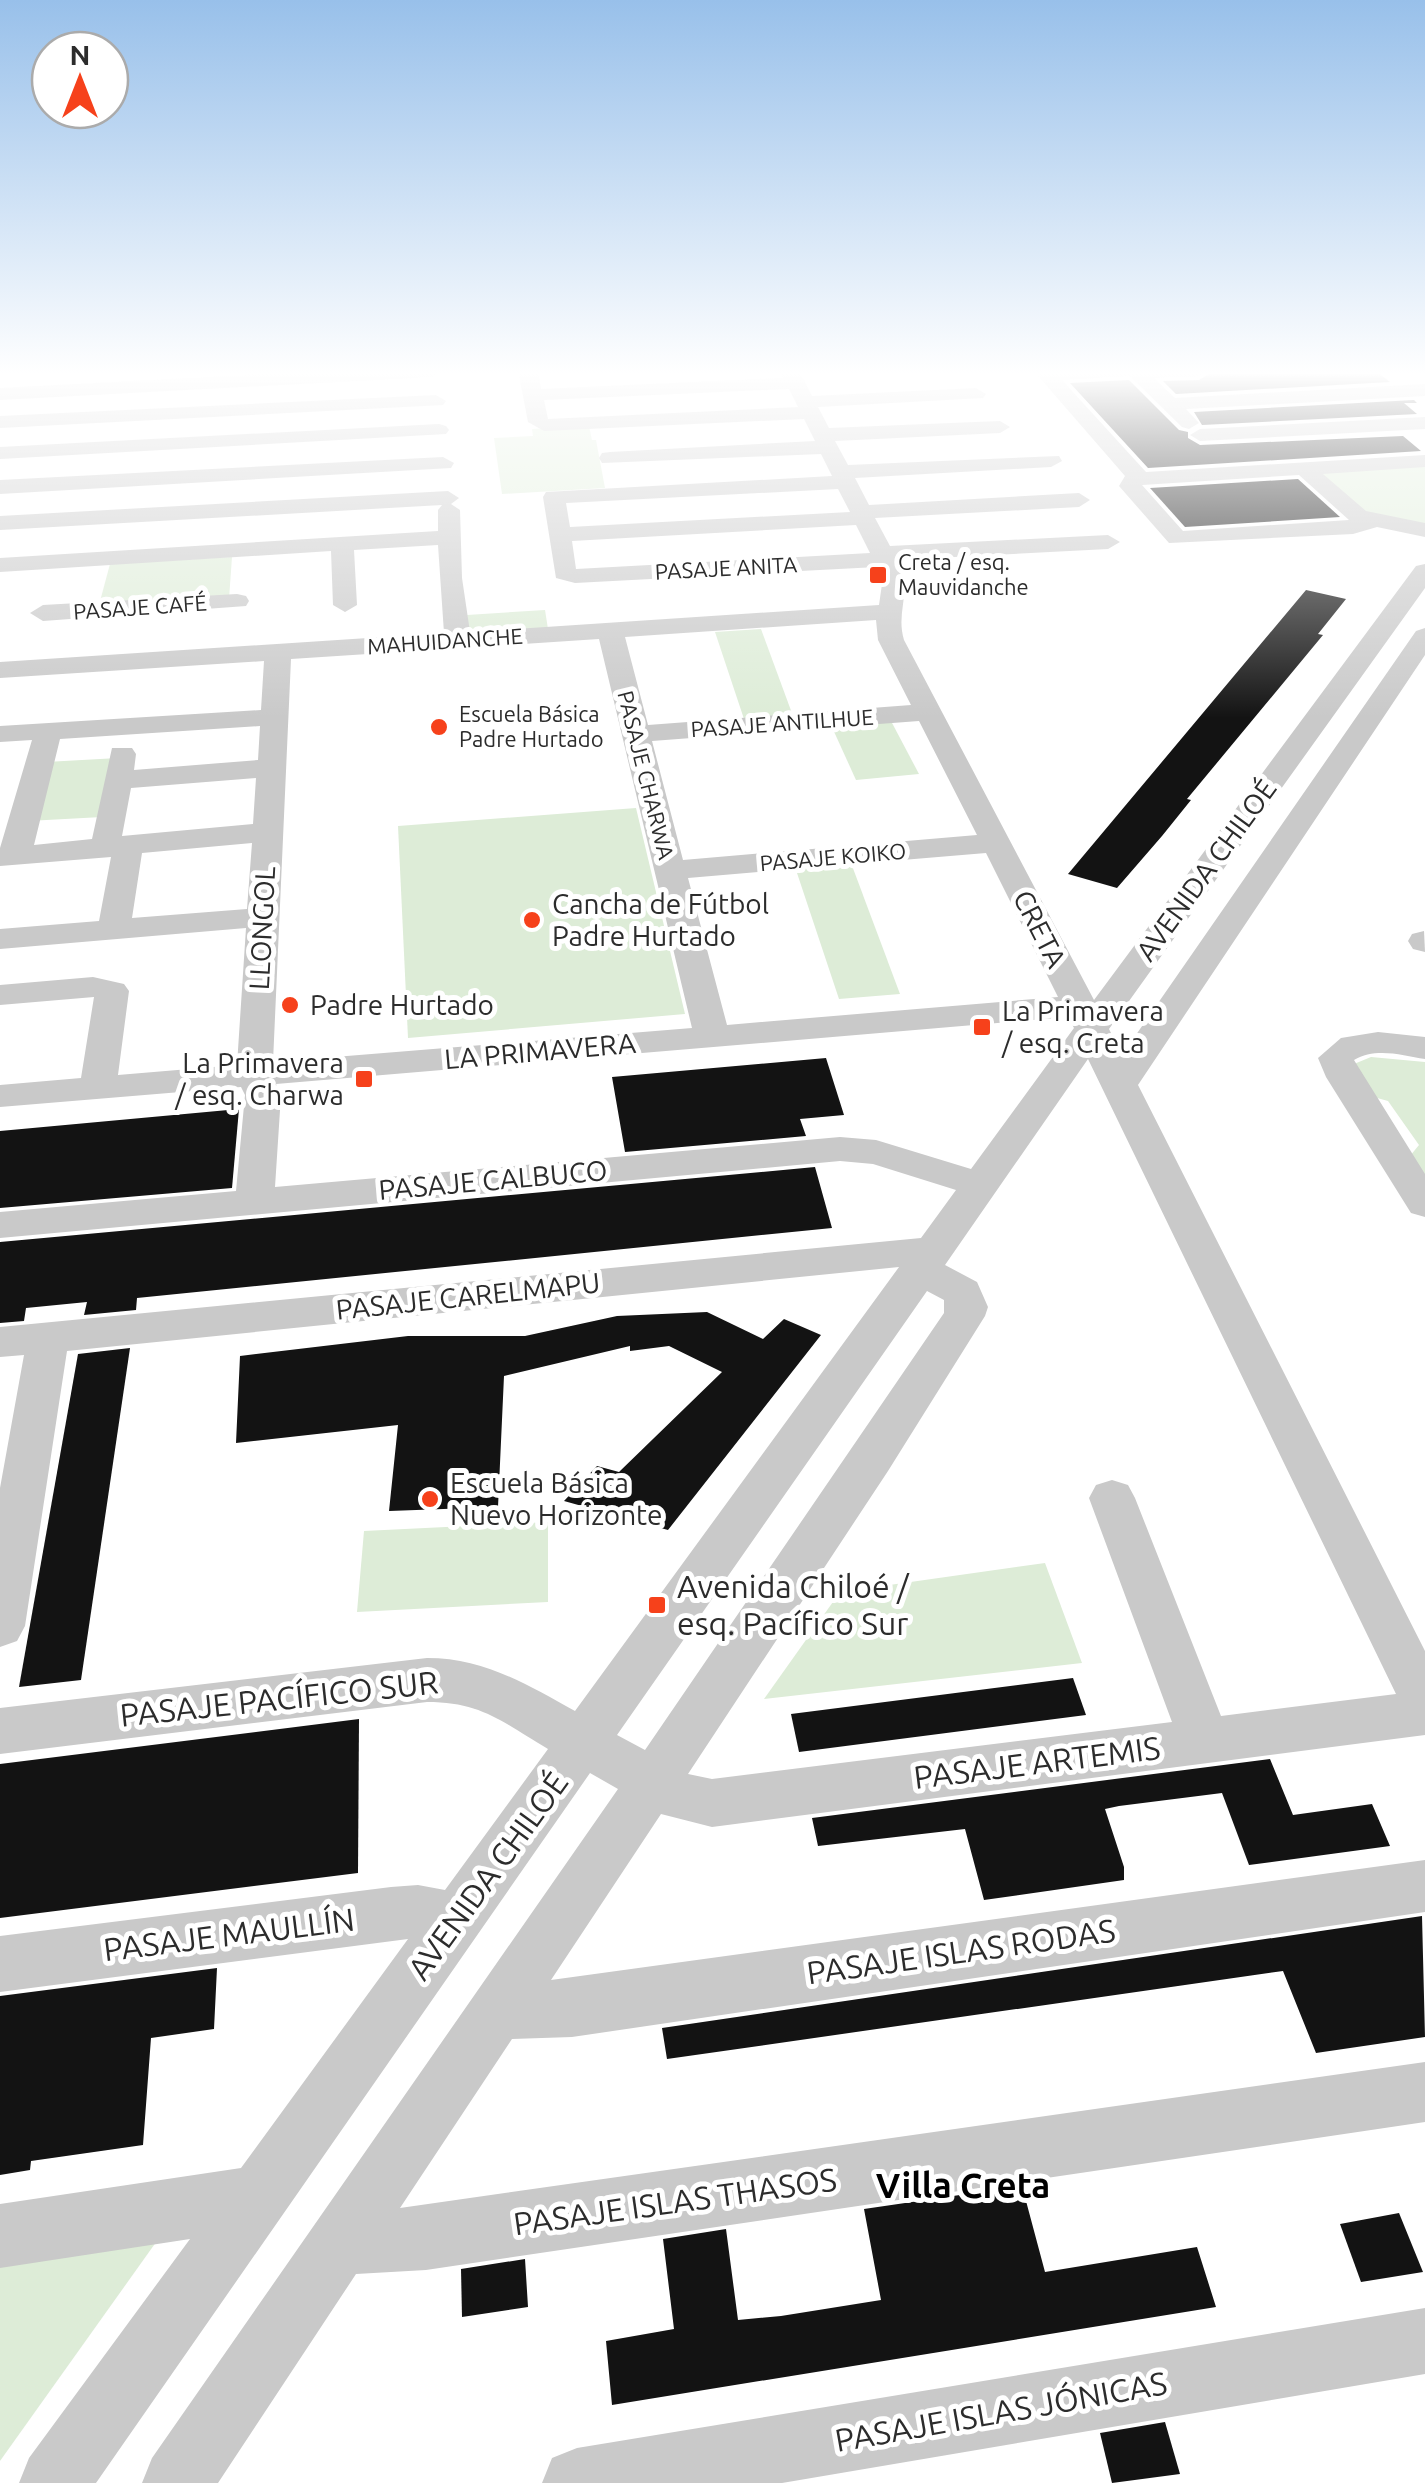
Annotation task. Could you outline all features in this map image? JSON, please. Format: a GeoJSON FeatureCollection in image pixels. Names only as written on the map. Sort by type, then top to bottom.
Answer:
{"type":"FeatureCollection","features":[{"type":"Feature","properties":{"kind":"street"},"geometry":{"type":"LineString","coordinates":[[177,554],[188,486]]}},
{"type":"Feature","properties":{"kind":"street"},"geometry":{"type":"LineString","coordinates":[[446,486],[450,578],[458,640]]}},
{"type":"Feature","properties":{"kind":"street"},"geometry":{"type":"LineString","coordinates":[[616,486],[618,493]]}},
{"type":"Feature","properties":{"kind":"street"},"geometry":{"type":"LineString","coordinates":[[718,486],[554,497],[558,536],[1079,500]]}},
{"type":"Feature","properties":{"kind":"street","name":"CRETA"},"geometry":{"type":"LineString","coordinates":[[847,486],[896,590],[888,632],[1086,1018],[1425,1702]]}},
{"type":"Feature","properties":{"kind":"street"},"geometry":{"type":"LineString","coordinates":[[1130,486],[1177,538],[1353,527],[1372,520]]}},
{"type":"Feature","properties":{"kind":"street"},"geometry":{"type":"LineString","coordinates":[[1236,486],[1245,503],[1273,533]]}},
{"type":"Feature","properties":{"kind":"street"},"geometry":{"type":"LineString","coordinates":[[1323,486],[1358,516],[1425,530]]}},
{"type":"Feature","properties":{"kind":"street"},"geometry":{"type":"LineString","coordinates":[[0,523],[448,498]]}},
{"type":"Feature","properties":{"kind":"street"},"geometry":{"type":"LineString","coordinates":[[0,565],[177,554],[238,583],[342,544],[451,536]]}},
{"type":"Feature","properties":{"kind":"street","name":"PASAJE ANITA"},"geometry":{"type":"LineString","coordinates":[[558,536],[568,575],[1108,542]]}},
{"type":"Feature","properties":{"kind":"street"},"geometry":{"type":"LineString","coordinates":[[342,544],[345,605]]}},
{"type":"Feature","properties":{"kind":"street","name":"PASAJE CAFÉ"},"geometry":{"type":"LineString","coordinates":[[58,562],[41,620],[238,583]]}},
{"type":"Feature","properties":{"kind":"street","name":"AVENIDA CHILOÉ"},"geometry":{"type":"LineString","coordinates":[[54,2483],[982,1185],[1086,1018],[1425,571]]}},
{"type":"Feature","properties":{"kind":"street","name":"MAHUIDANCHE"},"geometry":{"type":"LineString","coordinates":[[0,670],[890,612]]}},
{"type":"Feature","properties":{"kind":"street","name":"PASAJE CHARWA"},"geometry":{"type":"LineString","coordinates":[[610,630],[712,1036]]}},
{"type":"Feature","properties":{"kind":"street","name":"AVENIDA CHILOÉ"},"geometry":{"type":"LineString","coordinates":[[1119,1086],[1425,636]]}},
{"type":"Feature","properties":{"kind":"street","name":"LLONGOL"},"geometry":{"type":"LineString","coordinates":[[254,1202],[263,1096],[254,1074],[278,652]]}},
{"type":"Feature","properties":{"kind":"street"},"geometry":{"type":"LineString","coordinates":[[114,930],[117,780],[156,660]]}},
{"type":"Feature","properties":{"kind":"street"},"geometry":{"type":"LineString","coordinates":[[46,667],[25,732],[8,857],[268,832]]}},
{"type":"Feature","properties":{"kind":"street","name":"PASAJE ANTILHUE"},"geometry":{"type":"LineString","coordinates":[[636,734],[928,712]]}},
{"type":"Feature","properties":{"kind":"street"},"geometry":{"type":"LineString","coordinates":[[25,732],[274,717]]}},
{"type":"Feature","properties":{"kind":"street"},"geometry":{"type":"LineString","coordinates":[[117,780],[272,768]]}},
{"type":"Feature","properties":{"kind":"street","name":"PASAJE KOIKO"},"geometry":{"type":"LineString","coordinates":[[670,870],[996,843]]}},
{"type":"Feature","properties":{"kind":"street"},"geometry":{"type":"LineString","coordinates":[[0,939],[263,918]]}},
{"type":"Feature","properties":{"kind":"street"},"geometry":{"type":"LineString","coordinates":[[0,995],[93,987],[112,991],[98,1088]]}},
{"type":"Feature","properties":{"kind":"street","name":"LA PRIMAVERA"},"geometry":{"type":"LineString","coordinates":[[0,1096],[712,1036],[1086,1018]]}},
{"type":"Feature","properties":{"kind":"street"},"geometry":{"type":"LineString","coordinates":[[1425,1048],[1370,1043],[1344,1048],[1336,1058],[1339,1069],[1425,1204]]}},
{"type":"Feature","properties":{"kind":"street","name":"PASAJE CALBUCO"},"geometry":{"type":"LineString","coordinates":[[0,1225],[840,1149],[886,1154],[982,1185]]}},
{"type":"Feature","properties":{"kind":"street"},"geometry":{"type":"LineString","coordinates":[[177,2483],[964,1316],[967,1308],[962,1292],[929,1260]]}},
{"type":"Feature","properties":{"kind":"street","name":"PASAJE CARELMAPU"},"geometry":{"type":"LineString","coordinates":[[0,1342],[929,1260]]}},
{"type":"Feature","properties":{"kind":"street"},"geometry":{"type":"LineString","coordinates":[[0,1626],[48,1338]]}},
{"type":"Feature","properties":{"kind":"street"},"geometry":{"type":"LineString","coordinates":[[1112,1498],[1205,1741]]}},
{"type":"Feature","properties":{"kind":"street","name":"PASAJE PACÍFICO SUR"},"geometry":{"type":"LineString","coordinates":[[0,1731],[443,1678],[490,1689],[652,1781]]}},
{"type":"Feature","properties":{"kind":"street","name":"PASAJE ARTEMIS"},"geometry":{"type":"LineString","coordinates":[[652,1781],[696,1802],[728,1802],[1425,1713]]}},
{"type":"Feature","properties":{"kind":"street","name":"PASAJE ISLAS RODAS"},"geometry":{"type":"LineString","coordinates":[[497,2010],[572,2008],[1425,1886]]}},
{"type":"Feature","properties":{"kind":"street","name":"PASAJE MAULLÍN"},"geometry":{"type":"LineString","coordinates":[[0,1964],[391,1914],[418,1912],[458,1919]]}},
{"type":"Feature","properties":{"kind":"street","name":"PASAJE ISLAS THASOS"},"geometry":{"type":"LineString","coordinates":[[340,2243],[426,2238],[1425,2092]]}},
{"type":"Feature","properties":{"kind":"street"},"geometry":{"type":"LineString","coordinates":[[0,2236],[258,2197]]}},
{"type":"Feature","properties":{"kind":"street","name":"PASAJE ISLAS JÓNICAS"},"geometry":{"type":"LineString","coordinates":[[577,2483],[1425,2340]]}},
{"type":"Feature","properties":{"kind":"green space"},"geometry":{"type":"Polygon","coordinates":[[[501,486],[605,488],[502,494],[501,486]]]}},
{"type":"Feature","properties":{"kind":"green space"},"geometry":{"type":"Polygon","coordinates":[[[1332,486],[1425,486],[1425,528],[1366,516],[1332,486]]]}},
{"type":"Feature","properties":{"kind":"green space"},"geometry":{"type":"Polygon","coordinates":[[[232,557],[229,599],[99,605],[110,564],[232,557]]]}},
{"type":"Feature","properties":{"kind":"green space"},"geometry":{"type":"Polygon","coordinates":[[[545,610],[548,629],[469,635],[467,615],[545,610]]]}},
{"type":"Feature","properties":{"kind":"green space"},"geometry":{"type":"Polygon","coordinates":[[[761,629],[793,716],[744,719],[715,632],[761,629]]]}},
{"type":"Feature","properties":{"kind":"green space"},"geometry":{"type":"Polygon","coordinates":[[[891,721],[919,774],[856,780],[831,725],[891,721]]]}},
{"type":"Feature","properties":{"kind":"green space"},"geometry":{"type":"Polygon","coordinates":[[[118,758],[102,817],[28,821],[46,762],[118,758]]]}},
{"type":"Feature","properties":{"kind":"green space","name":"Cancha de Fútbol Padre Hurtado"},"geometry":{"type":"Polygon","coordinates":[[[636,808],[685,1014],[408,1038],[398,826],[636,808]]]}},
{"type":"Feature","properties":{"kind":"green space"},"geometry":{"type":"Polygon","coordinates":[[[851,863],[900,994],[839,999],[795,867],[851,863]]]}},
{"type":"Feature","properties":{"kind":"green space"},"geometry":{"type":"Polygon","coordinates":[[[1371,1057],[1425,1062],[1425,1177],[1410,1156],[1419,1145],[1388,1101],[1370,1096],[1354,1064],[1371,1057]]]}},
{"type":"Feature","properties":{"kind":"green space"},"geometry":{"type":"Polygon","coordinates":[[[548,1522],[548,1602],[357,1612],[364,1531],[548,1522]]]}},
{"type":"Feature","properties":{"kind":"green space"},"geometry":{"type":"Polygon","coordinates":[[[1045,1563],[1082,1663],[764,1699],[840,1592],[1045,1563]]]}},
{"type":"Feature","properties":{"kind":"green space"},"geometry":{"type":"Polygon","coordinates":[[[164,2231],[0,2461],[0,2254],[164,2231]]]}},
{"type":"Feature","properties":{"kind":"building"},"geometry":{"type":"Polygon","coordinates":[[[1306,486],[1340,517],[1185,527],[1150,488],[1306,486]]]}},
{"type":"Feature","properties":{"kind":"building"},"geometry":{"type":"Polygon","coordinates":[[[1306,590],[1346,599],[1318,634],[1323,635],[1187,799],[1191,800],[1162,836],[1117,888],[1068,874],[1306,590]]]}},
{"type":"Feature","properties":{"kind":"building"},"geometry":{"type":"Polygon","coordinates":[[[826,1058],[844,1115],[800,1119],[806,1136],[625,1152],[612,1077],[826,1058]]]}},
{"type":"Feature","properties":{"kind":"building"},"geometry":{"type":"Polygon","coordinates":[[[239,1109],[232,1188],[0,1208],[0,1131],[239,1109]]]}},
{"type":"Feature","properties":{"kind":"building"},"geometry":{"type":"Polygon","coordinates":[[[815,1167],[832,1228],[137,1298],[136,1310],[84,1315],[87,1302],[26,1308],[24,1321],[0,1323],[0,1242],[815,1167]]]}},
{"type":"Feature","properties":{"kind":"building"},"geometry":{"type":"Polygon","coordinates":[[[707,1312],[763,1339],[784,1319],[821,1335],[668,1530],[564,1501],[597,1466],[619,1472],[722,1372],[669,1346],[630,1351],[630,1346],[504,1376],[498,1507],[389,1511],[398,1425],[236,1443],[240,1356],[408,1336],[525,1336],[617,1316],[707,1312]]]}},
{"type":"Feature","properties":{"kind":"building"},"geometry":{"type":"Polygon","coordinates":[[[130,1348],[81,1680],[19,1687],[78,1354],[130,1348]]]}},
{"type":"Feature","properties":{"kind":"building"},"geometry":{"type":"Polygon","coordinates":[[[1073,1678],[1086,1715],[799,1752],[791,1714],[1073,1678]]]}},
{"type":"Feature","properties":{"kind":"building"},"geometry":{"type":"Polygon","coordinates":[[[359,1719],[358,1873],[0,1918],[0,1764],[359,1719]]]}},
{"type":"Feature","properties":{"kind":"building"},"geometry":{"type":"Polygon","coordinates":[[[1270,1759],[1293,1815],[1372,1804],[1390,1846],[1249,1865],[1222,1793],[1119,1806],[1105,1809],[1124,1867],[1124,1880],[984,1900],[965,1829],[818,1846],[812,1818],[1270,1759]]]}},
{"type":"Feature","properties":{"kind":"building"},"geometry":{"type":"Polygon","coordinates":[[[1422,1916],[1425,2037],[1316,2053],[1283,1971],[667,2059],[662,2028],[1422,1916]]]}},
{"type":"Feature","properties":{"kind":"building"},"geometry":{"type":"Polygon","coordinates":[[[217,1968],[214,2029],[151,2038],[143,2145],[31,2161],[30,2170],[0,2175],[0,1996],[217,1968]]]}},
{"type":"Feature","properties":{"kind":"building"},"geometry":{"type":"Polygon","coordinates":[[[1022,2186],[1045,2272],[1197,2247],[1216,2307],[612,2405],[606,2341],[674,2329],[663,2239],[726,2229],[738,2320],[781,2316],[881,2300],[864,2209],[1022,2186]]]}},
{"type":"Feature","properties":{"kind":"building"},"geometry":{"type":"Polygon","coordinates":[[[1399,2213],[1423,2272],[1361,2282],[1340,2224],[1399,2213]]]}},
{"type":"Feature","properties":{"kind":"building"},"geometry":{"type":"Polygon","coordinates":[[[525,2259],[528,2307],[462,2317],[461,2269],[525,2259]]]}},
{"type":"Feature","properties":{"kind":"building"},"geometry":{"type":"Polygon","coordinates":[[[1165,2422],[1180,2474],[1112,2483],[1100,2433],[1165,2422]]]}},
{"type":"Feature","properties":{"kind":"place","name":"Creta / esq. Mauvidanche"},"geometry":{"type":"Point","coordinates":[878,575]}},
{"type":"Feature","properties":{"kind":"place","name":"Escuela Básica Padre Hurtado"},"geometry":{"type":"Point","coordinates":[439,727]}},
{"type":"Feature","properties":{"kind":"place","name":"Cancha de Fútbol Padre Hurtado"},"geometry":{"type":"Point","coordinates":[532,920]}},
{"type":"Feature","properties":{"kind":"place","name":"Padre Hurtado"},"geometry":{"type":"Point","coordinates":[290,1005]}},
{"type":"Feature","properties":{"kind":"place","name":"La Primavera / esq. Creta"},"geometry":{"type":"Point","coordinates":[982,1027]}},
{"type":"Feature","properties":{"kind":"place","name":"La Primavera / esq. Charwa"},"geometry":{"type":"Point","coordinates":[364,1079]}},
{"type":"Feature","properties":{"kind":"place","name":"Escuela Básica Nuevo Horizonte"},"geometry":{"type":"Point","coordinates":[430,1499]}},
{"type":"Feature","properties":{"kind":"place","name":"Avenida Chiloé / esq. Pacífico Sur"},"geometry":{"type":"Point","coordinates":[657,1605]}},
{"type":"Feature","properties":{"kind":"district","name":"Villa Creta"},"geometry":{"type":"Point","coordinates":[963,2186]}}]}
